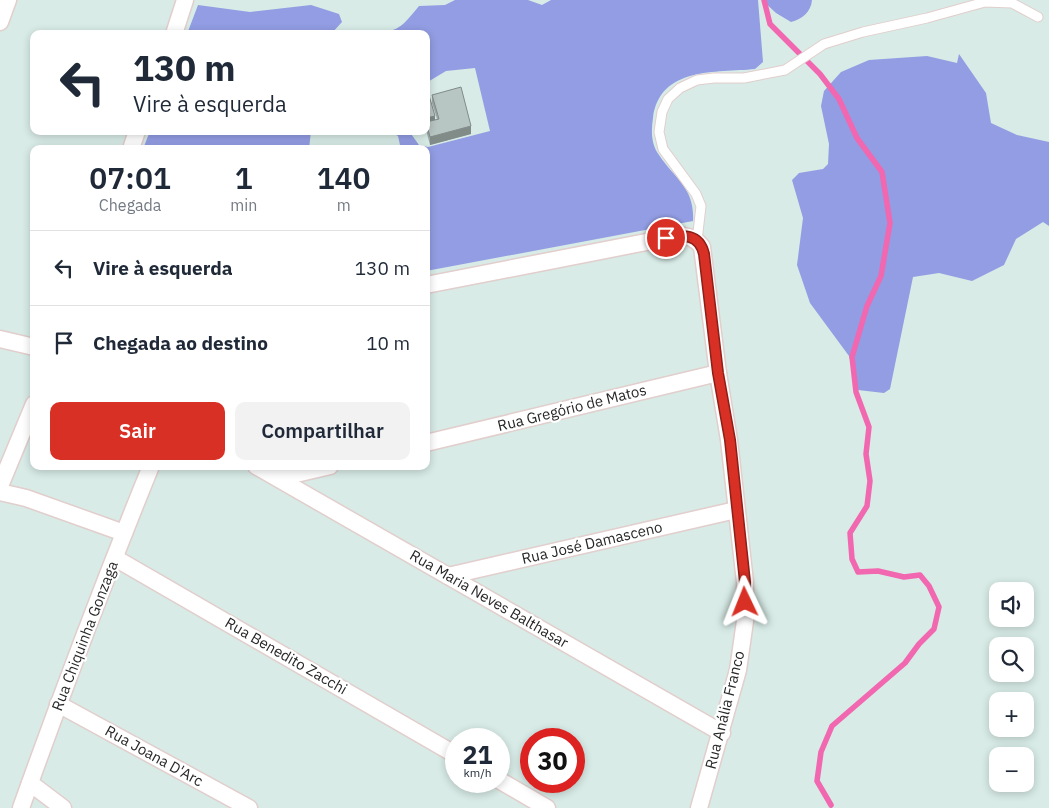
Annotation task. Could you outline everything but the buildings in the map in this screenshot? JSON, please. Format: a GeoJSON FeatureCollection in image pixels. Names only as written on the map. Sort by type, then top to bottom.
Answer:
{"type":"FeatureCollection","features":[{"type":"Feature","properties":{"kind":"street"},"geometry":{"type":"LineString","coordinates":[[0,22],[8,0]]}},
{"type":"Feature","properties":{"kind":"street"},"geometry":{"type":"LineString","coordinates":[[175,30],[185,0]]}},
{"type":"Feature","properties":{"kind":"street"},"geometry":{"type":"LineString","coordinates":[[430,284],[677,236],[685,235],[700,247]]}},
{"type":"Feature","properties":{"kind":"street","name":"Rua Anália Franco"},"geometry":{"type":"LineString","coordinates":[[699,808],[722,733],[738,670],[745,621],[745,582],[730,440],[718,373],[700,247]]}},
{"type":"Feature","properties":{"kind":"street"},"geometry":{"type":"LineString","coordinates":[[0,339],[30,347]]}},
{"type":"Feature","properties":{"kind":"street","name":"Rua Gregório de Matos"},"geometry":{"type":"LineString","coordinates":[[430,442],[718,373]]}},
{"type":"Feature","properties":{"kind":"street"},"geometry":{"type":"LineString","coordinates":[[0,486],[30,414]]}},
{"type":"Feature","properties":{"kind":"street","name":"Rua Chiquinha Gonzaga"},"geometry":{"type":"LineString","coordinates":[[22,808],[58,704],[149,470]]}},
{"type":"Feature","properties":{"kind":"street","name":"Rua Maria Neves Balthasar"},"geometry":{"type":"LineString","coordinates":[[264,470],[722,733]]}},
{"type":"Feature","properties":{"kind":"street"},"geometry":{"type":"LineString","coordinates":[[279,478],[313,470]]}},
{"type":"Feature","properties":{"kind":"street"},"geometry":{"type":"LineString","coordinates":[[0,492],[58,508],[124,533]]}},
{"type":"Feature","properties":{"kind":"street","name":"Rua José Damasceno"},"geometry":{"type":"LineString","coordinates":[[448,576],[736,510]]}},
{"type":"Feature","properties":{"kind":"street","name":"Rua Benedito Zacchi"},"geometry":{"type":"LineString","coordinates":[[115,558],[445,749]]}},
{"type":"Feature","properties":{"kind":"street","name":"Rua Joana D'Arc"},"geometry":{"type":"LineString","coordinates":[[58,704],[249,808]]}},
{"type":"Feature","properties":{"kind":"street"},"geometry":{"type":"LineString","coordinates":[[30,783],[63,808]]}},
{"type":"Feature","properties":{"kind":"street"},"geometry":{"type":"LineString","coordinates":[[510,786],[547,808]]}},
{"type":"Feature","properties":{"kind":"lane"},"geometry":{"type":"LineString","coordinates":[[700,247],[701,206],[696,194],[663,148],[659,132],[662,112],[668,99],[680,88],[696,80],[744,78],[785,70],[824,44],[863,32],[927,18],[985,2],[1012,3],[1038,17]]}},
{"type":"Feature","properties":{"kind":"shaded area"},"geometry":{"type":"Polygon","coordinates":[[[455,0],[528,0],[542,5],[551,0],[758,0],[763,62],[755,69],[692,75],[678,81],[666,89],[658,101],[653,118],[652,133],[656,151],[687,192],[691,200],[693,221],[430,270],[430,146],[490,131],[475,68],[446,71],[430,81],[430,30],[394,30],[401,26],[419,6],[445,5],[455,0]]]}},
{"type":"Feature","properties":{"kind":"shaded area"},"geometry":{"type":"Polygon","coordinates":[[[762,0],[812,0],[810,8],[805,14],[791,22],[776,13],[762,0]]]}},
{"type":"Feature","properties":{"kind":"shaded area"},"geometry":{"type":"Polygon","coordinates":[[[198,5],[250,12],[311,5],[339,14],[342,22],[335,30],[189,30],[198,5]]]}},
{"type":"Feature","properties":{"kind":"shaded area"},"geometry":{"type":"Polygon","coordinates":[[[959,54],[986,93],[991,123],[1017,135],[1049,142],[1049,226],[1043,222],[1016,239],[1004,265],[972,281],[939,273],[913,277],[890,389],[884,393],[858,390],[849,356],[810,303],[797,265],[803,218],[792,180],[799,173],[823,169],[828,164],[829,144],[821,106],[824,91],[841,72],[869,60],[927,56],[957,63],[959,54]]]}},
{"type":"Feature","properties":{"kind":"shaded area"},"geometry":{"type":"Polygon","coordinates":[[[148,135],[311,135],[309,145],[145,145],[148,135]]]}},
{"type":"Feature","properties":{"kind":"shaded area"},"geometry":{"type":"Polygon","coordinates":[[[396,135],[412,135],[419,145],[400,145],[396,135]]]}},
{"type":"Feature","properties":{"kind":"waterway"},"geometry":{"type":"LineString","coordinates":[[764,0],[770,24],[820,74],[839,99],[857,138],[882,172],[890,223],[881,276],[867,306],[852,357],[856,392],[869,427],[866,454],[870,481],[867,506],[850,533],[852,559],[858,572],[878,571],[904,577],[920,575],[929,586],[939,607],[934,629],[919,644],[905,663],[832,726],[821,752],[817,781],[831,805]]}},
{"type":"Feature","properties":{"kind":"route"},"geometry":{"type":"LineString","coordinates":[[666,238],[685,235],[691,237],[702,247],[704,254],[718,373],[730,440],[745,582],[745,602]]}}]}
